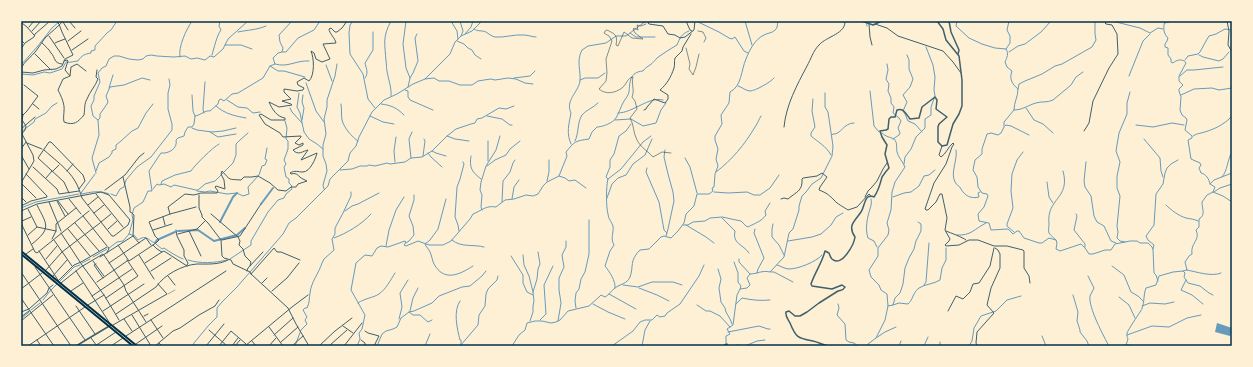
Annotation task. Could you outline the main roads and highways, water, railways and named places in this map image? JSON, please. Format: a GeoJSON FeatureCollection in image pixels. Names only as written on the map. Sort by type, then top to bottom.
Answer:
{"type":"FeatureCollection","features":[{"type":"Feature","properties":{"kind":"main road"},"geometry":{"type":"LineString","coordinates":[[21,251],[33,264],[59,282],[86,306]]}},
{"type":"Feature","properties":{"kind":"main road"},"geometry":{"type":"LineString","coordinates":[[21,254],[25,255],[59,282],[134,346]]}},
{"type":"Feature","properties":{"kind":"main road"},"geometry":{"type":"LineString","coordinates":[[21,258],[25,255]]}},
{"type":"Feature","properties":{"kind":"main road"},"geometry":{"type":"LineString","coordinates":[[110,326],[124,337]]}},
{"type":"Feature","properties":{"kind":"water"},"geometry":{"type":"Polygon","coordinates":[[[1217,323],[1232,328],[1230,336],[1215,332],[1217,323]]]}},
{"type":"Feature","properties":{"kind":"waterway"},"geometry":{"type":"LineString","coordinates":[[21,65],[52,28],[60,21]]}},
{"type":"Feature","properties":{"kind":"waterway"},"geometry":{"type":"LineString","coordinates":[[21,74],[33,75],[44,72],[50,73],[62,69],[66,62],[78,61],[84,55],[95,50],[95,46],[111,30],[117,21]]}},
{"type":"Feature","properties":{"kind":"waterway"},"geometry":{"type":"LineString","coordinates":[[180,57],[181,44],[192,21]]}},
{"type":"Feature","properties":{"kind":"waterway"},"geometry":{"type":"LineString","coordinates":[[212,55],[221,30],[219,26],[220,21]]}},
{"type":"Feature","properties":{"kind":"waterway"},"geometry":{"type":"LineString","coordinates":[[96,173],[92,158],[99,135],[98,120],[93,116],[91,106],[100,82],[98,73],[106,66],[109,59],[114,56],[119,56],[138,60],[151,55],[174,57],[185,56],[191,59],[197,58],[205,60],[210,56],[214,57],[223,49],[228,39],[248,21]]}},
{"type":"Feature","properties":{"kind":"waterway"},"geometry":{"type":"LineString","coordinates":[[109,248],[117,242],[123,241],[129,234],[133,220],[132,215],[134,208],[143,202],[148,191],[152,191],[149,171],[161,153],[167,153],[176,146],[176,140],[184,136],[188,127],[192,127],[194,124],[195,116],[206,111],[210,111],[218,104],[219,100],[221,99],[224,101],[232,94],[238,93],[263,78],[270,66],[275,64],[273,58],[278,53],[282,52],[283,48],[279,35],[292,21]]}},
{"type":"Feature","properties":{"kind":"waterway"},"geometry":{"type":"LineString","coordinates":[[282,52],[286,52],[298,38],[314,30],[320,21]]}},
{"type":"Feature","properties":{"kind":"waterway"},"geometry":{"type":"LineString","coordinates":[[353,21],[350,25],[349,33],[350,54],[363,74],[368,99],[375,108]]}},
{"type":"Feature","properties":{"kind":"waterway"},"geometry":{"type":"LineString","coordinates":[[391,21],[386,32],[385,41],[391,96]]}},
{"type":"Feature","properties":{"kind":"waterway"},"geometry":{"type":"LineString","coordinates":[[406,21],[403,44],[406,68],[410,78],[408,87]]}},
{"type":"Feature","properties":{"kind":"waterway"},"geometry":{"type":"LineString","coordinates":[[451,21],[457,31],[458,39]]}},
{"type":"Feature","properties":{"kind":"waterway"},"geometry":{"type":"LineString","coordinates":[[460,21],[463,31],[461,36]]}},
{"type":"Feature","properties":{"kind":"waterway"},"geometry":{"type":"LineString","coordinates":[[465,34],[471,27],[473,21]]}},
{"type":"Feature","properties":{"kind":"waterway"},"geometry":{"type":"LineString","coordinates":[[192,346],[217,317],[217,308],[222,302],[283,234],[289,223],[328,186],[330,179],[348,161],[350,153],[356,146],[372,112],[384,100],[425,79],[450,54],[455,42],[461,36],[472,31],[482,21]]}},
{"type":"Feature","properties":{"kind":"waterway"},"geometry":{"type":"LineString","coordinates":[[630,33],[646,21]]}},
{"type":"Feature","properties":{"kind":"waterway"},"geometry":{"type":"LineString","coordinates":[[696,21],[729,38],[732,39],[735,37],[744,51],[748,53]]}},
{"type":"Feature","properties":{"kind":"waterway"},"geometry":{"type":"LineString","coordinates":[[745,21],[752,45]]}},
{"type":"Feature","properties":{"kind":"waterway"},"geometry":{"type":"LineString","coordinates":[[512,346],[519,335],[525,330],[527,323],[535,321],[551,323],[556,322],[560,320],[568,311],[589,306],[601,295],[605,297],[615,288],[627,281],[630,277],[634,257],[640,250],[649,249],[661,237],[664,236],[671,238],[684,223],[686,214],[694,206],[697,194],[709,194],[713,191],[712,188],[714,187],[715,174],[718,166],[716,159],[718,149],[715,136],[722,124],[721,115],[729,103],[730,92],[737,86],[749,52],[758,39],[765,34],[774,31],[777,28],[778,22],[782,21]]}},
{"type":"Feature","properties":{"kind":"waterway"},"geometry":{"type":"LineString","coordinates":[[866,21],[867,26]]}},
{"type":"Feature","properties":{"kind":"waterway"},"geometry":{"type":"LineString","coordinates":[[957,21],[956,26],[969,38],[995,48],[1006,49],[1008,54],[1005,62],[1007,67],[1012,71],[1012,81],[1018,89],[1014,110],[1004,122],[1004,127],[1001,133],[998,135],[991,133],[987,134],[982,149],[982,154],[975,160],[973,170],[977,177],[978,187],[982,193],[987,194],[988,196],[984,207],[978,214],[979,221],[989,223],[991,230],[1008,229],[1013,234],[1019,231],[1024,238],[1039,243],[1042,243],[1049,238],[1056,240],[1056,249],[1060,251],[1081,244],[1089,254],[1093,254],[1105,250],[1111,250],[1115,244],[1130,241],[1148,243],[1153,249],[1154,273],[1158,281]]}},
{"type":"Feature","properties":{"kind":"waterway"},"geometry":{"type":"LineString","coordinates":[[1006,49],[1010,43],[1010,36],[1007,30],[1009,21]]}},
{"type":"Feature","properties":{"kind":"waterway"},"geometry":{"type":"LineString","coordinates":[[1009,52],[1018,46],[1025,44],[1041,32],[1051,21]]}},
{"type":"Feature","properties":{"kind":"waterway"},"geometry":{"type":"LineString","coordinates":[[1018,89],[1019,84],[1062,64],[1092,47],[1096,40],[1095,21]]}},
{"type":"Feature","properties":{"kind":"waterway"},"geometry":{"type":"LineString","coordinates":[[1112,21],[1140,28],[1150,33],[1158,28],[1163,29]]}},
{"type":"Feature","properties":{"kind":"waterway"},"geometry":{"type":"LineString","coordinates":[[1121,346],[1126,345],[1128,339],[1127,333],[1142,310],[1146,288],[1156,285],[1159,276],[1187,270],[1185,262],[1192,254],[1192,247],[1197,236],[1196,230],[1199,227],[1199,219],[1203,214],[1202,202],[1207,195],[1213,192],[1215,187],[1210,184],[1206,176],[1201,173],[1199,168],[1201,165],[1200,163],[1191,159],[1188,140],[1192,138],[1192,136],[1185,130],[1187,120],[1182,115],[1180,110],[1181,97],[1179,91],[1183,85],[1179,81],[1179,76],[1186,63],[1185,61],[1181,60],[1173,63],[1171,62],[1168,55],[1168,48],[1165,47],[1168,38],[1164,30],[1165,21]]}},
{"type":"Feature","properties":{"kind":"waterway"},"geometry":{"type":"LineString","coordinates":[[1165,23],[1172,21]]}},
{"type":"Feature","properties":{"kind":"waterway"},"geometry":{"type":"LineString","coordinates":[[238,32],[266,26]]}},
{"type":"Feature","properties":{"kind":"waterway"},"geometry":{"type":"LineString","coordinates":[[474,29],[484,31],[495,37],[520,35],[536,37]]}},
{"type":"Feature","properties":{"kind":"waterway"},"geometry":{"type":"LineString","coordinates":[[1185,60],[1188,56],[1198,54],[1209,36],[1225,29],[1232,30]]}},
{"type":"Feature","properties":{"kind":"waterway"},"geometry":{"type":"LineString","coordinates":[[357,346],[360,339],[359,333],[362,329],[365,315],[351,290],[356,263],[365,255],[372,256],[377,248],[381,246],[388,247],[405,241],[406,242],[404,245],[406,246],[418,241],[429,245],[443,245],[451,241],[473,214],[486,208],[496,207],[505,200],[538,194],[547,182],[559,176],[567,156],[566,152],[571,146],[578,141],[589,139],[592,132],[597,127],[612,122],[616,118],[628,96],[631,78],[635,73],[643,71],[657,58],[677,45],[682,35],[689,31]]}},
{"type":"Feature","properties":{"kind":"waterway"},"geometry":{"type":"LineString","coordinates":[[365,78],[367,72],[365,63],[373,50],[373,32]]}},
{"type":"Feature","properties":{"kind":"waterway"},"geometry":{"type":"LineString","coordinates":[[571,144],[568,132],[571,113],[570,104],[580,81],[579,58],[582,50],[588,46],[606,43],[616,36],[626,36],[630,33],[636,37],[655,37]]}},
{"type":"Feature","properties":{"kind":"waterway"},"geometry":{"type":"LineString","coordinates":[[410,78],[418,61],[415,38],[417,34]]}},
{"type":"Feature","properties":{"kind":"waterway"},"geometry":{"type":"LineString","coordinates":[[1129,76],[1143,41],[1150,34]]}},
{"type":"Feature","properties":{"kind":"waterway"},"geometry":{"type":"LineString","coordinates":[[457,41],[464,44],[481,59]]}},
{"type":"Feature","properties":{"kind":"waterway"},"geometry":{"type":"LineString","coordinates":[[225,45],[241,45],[252,49]]}},
{"type":"Feature","properties":{"kind":"waterway"},"geometry":{"type":"LineString","coordinates":[[904,164],[905,157],[911,149],[916,137],[925,128],[925,119],[931,115],[931,107],[935,96],[935,77],[933,65],[926,47]]}},
{"type":"Feature","properties":{"kind":"waterway"},"geometry":{"type":"LineString","coordinates":[[1199,55],[1219,61],[1229,52]]}},
{"type":"Feature","properties":{"kind":"waterway"},"geometry":{"type":"LineString","coordinates":[[907,55],[909,60],[909,69],[913,79],[910,87],[903,95],[907,102],[903,111],[908,121],[915,124],[922,132]]}},
{"type":"Feature","properties":{"kind":"waterway"},"geometry":{"type":"LineString","coordinates":[[275,64],[288,65],[309,61]]}},
{"type":"Feature","properties":{"kind":"waterway"},"geometry":{"type":"LineString","coordinates":[[324,189],[323,185],[327,171],[323,156],[323,145],[326,134],[324,119],[327,100],[335,76],[337,64]]}},
{"type":"Feature","properties":{"kind":"waterway"},"geometry":{"type":"LineString","coordinates":[[887,64],[888,70],[886,79],[889,84],[888,91],[891,98],[891,103],[894,107],[893,113],[901,121],[898,128],[900,133],[893,139]]}},
{"type":"Feature","properties":{"kind":"waterway"},"geometry":{"type":"LineString","coordinates":[[326,65],[332,81]]}},
{"type":"Feature","properties":{"kind":"waterway"},"geometry":{"type":"LineString","coordinates":[[270,66],[278,71],[284,71],[305,77]]}},
{"type":"Feature","properties":{"kind":"waterway"},"geometry":{"type":"LineString","coordinates":[[1180,76],[1187,70],[1223,67]]}},
{"type":"Feature","properties":{"kind":"waterway"},"geometry":{"type":"LineString","coordinates":[[514,78],[530,76],[535,71]]}},
{"type":"Feature","properties":{"kind":"waterway"},"geometry":{"type":"LineString","coordinates":[[1014,110],[1038,102],[1053,100],[1071,85],[1076,77],[1083,72]]}},
{"type":"Feature","properties":{"kind":"waterway"},"geometry":{"type":"LineString","coordinates":[[580,80],[585,78],[598,78],[605,73]]}},
{"type":"Feature","properties":{"kind":"waterway"},"geometry":{"type":"LineString","coordinates":[[109,88],[113,75]]}},
{"type":"Feature","properties":{"kind":"waterway"},"geometry":{"type":"LineString","coordinates":[[98,120],[108,102],[106,96],[110,87],[124,85],[142,78],[150,80]]}},
{"type":"Feature","properties":{"kind":"waterway"},"geometry":{"type":"LineString","coordinates":[[425,79],[434,78],[439,81],[449,81],[460,85],[472,85],[478,81],[508,78],[533,84]]}},
{"type":"Feature","properties":{"kind":"waterway"},"geometry":{"type":"LineString","coordinates":[[738,86],[752,91],[770,82],[774,78]]}},
{"type":"Feature","properties":{"kind":"waterway"},"geometry":{"type":"LineString","coordinates":[[111,194],[116,196],[120,189],[124,187],[126,180],[137,167],[151,157],[172,130],[168,109],[169,79]]}},
{"type":"Feature","properties":{"kind":"waterway"},"geometry":{"type":"LineString","coordinates":[[204,113],[205,82]]}},
{"type":"Feature","properties":{"kind":"waterway"},"geometry":{"type":"LineString","coordinates":[[306,83],[316,111],[324,122]]}},
{"type":"Feature","properties":{"kind":"waterway"},"geometry":{"type":"LineString","coordinates":[[1181,95],[1194,89],[1212,88],[1219,90],[1232,88]]}},
{"type":"Feature","properties":{"kind":"waterway"},"geometry":{"type":"LineString","coordinates":[[405,90],[408,91],[408,97],[410,100],[433,110]]}},
{"type":"Feature","properties":{"kind":"waterway"},"geometry":{"type":"LineString","coordinates":[[870,91],[874,126],[879,132]]}},
{"type":"Feature","properties":{"kind":"waterway"},"geometry":{"type":"LineString","coordinates":[[1125,242],[1120,241],[1117,238],[1120,196],[1117,188],[1117,176],[1120,162],[1116,151],[1119,133],[1127,114],[1127,103],[1130,92]]}},
{"type":"Feature","properties":{"kind":"waterway"},"geometry":{"type":"LineString","coordinates":[[299,93],[297,107],[300,113],[304,132],[309,139],[323,149]]}},
{"type":"Feature","properties":{"kind":"waterway"},"geometry":{"type":"LineString","coordinates":[[726,346],[726,336],[730,334],[727,329],[733,325],[737,295],[740,289],[747,288],[750,285],[747,278],[750,274],[764,271],[770,272],[784,257],[789,233],[793,229],[802,196],[812,184],[821,178],[832,156],[833,146],[828,112],[825,107],[825,93]]}},
{"type":"Feature","properties":{"kind":"waterway"},"geometry":{"type":"LineString","coordinates":[[192,95],[193,111],[195,116]]}},
{"type":"Feature","properties":{"kind":"waterway"},"geometry":{"type":"LineString","coordinates":[[302,120],[304,108],[302,102],[303,95]]}},
{"type":"Feature","properties":{"kind":"waterway"},"geometry":{"type":"LineString","coordinates":[[813,99],[812,111],[815,127],[811,133],[811,136],[831,155]]}},
{"type":"Feature","properties":{"kind":"waterway"},"geometry":{"type":"LineString","coordinates":[[227,100],[238,107],[247,108],[253,113],[260,112]]}},
{"type":"Feature","properties":{"kind":"waterway"},"geometry":{"type":"LineString","coordinates":[[618,113],[624,112],[652,100],[663,100]]}},
{"type":"Feature","properties":{"kind":"waterway"},"geometry":{"type":"LineString","coordinates":[[21,132],[34,122],[35,119],[46,113],[57,103]]}},
{"type":"Feature","properties":{"kind":"waterway"},"geometry":{"type":"LineString","coordinates":[[575,141],[579,121],[582,115],[598,103]]}},
{"type":"Feature","properties":{"kind":"waterway"},"geometry":{"type":"LineString","coordinates":[[615,120],[631,119],[643,126],[656,123],[661,110],[666,103]]}},
{"type":"Feature","properties":{"kind":"waterway"},"geometry":{"type":"LineString","coordinates":[[96,171],[99,163],[109,157],[112,151],[116,149],[116,145],[132,131],[138,128],[153,104]]}},
{"type":"Feature","properties":{"kind":"waterway"},"geometry":{"type":"LineString","coordinates":[[341,104],[344,126],[358,141]]}},
{"type":"Feature","properties":{"kind":"waterway"},"geometry":{"type":"LineString","coordinates":[[381,104],[394,107],[404,115]]}},
{"type":"Feature","properties":{"kind":"waterway"},"geometry":{"type":"LineString","coordinates":[[216,106],[227,113],[246,118]]}},
{"type":"Feature","properties":{"kind":"waterway"},"geometry":{"type":"LineString","coordinates":[[340,170],[352,169],[360,166],[375,166],[387,163],[405,162],[411,158],[422,157],[432,151],[456,129],[475,123],[477,119],[482,118],[499,108],[506,109],[514,106]]}},
{"type":"Feature","properties":{"kind":"waterway"},"geometry":{"type":"LineString","coordinates":[[290,108],[302,123]]}},
{"type":"Feature","properties":{"kind":"waterway"},"geometry":{"type":"LineString","coordinates":[[1026,108],[1034,120],[1043,124],[1053,133]]}},
{"type":"Feature","properties":{"kind":"waterway"},"geometry":{"type":"LineString","coordinates":[[370,116],[383,122],[394,124]]}},
{"type":"Feature","properties":{"kind":"waterway"},"geometry":{"type":"LineString","coordinates":[[487,116],[502,119],[512,125]]}},
{"type":"Feature","properties":{"kind":"waterway"},"geometry":{"type":"LineString","coordinates":[[716,172],[733,157],[747,140],[761,116]]}},
{"type":"Feature","properties":{"kind":"waterway"},"geometry":{"type":"LineString","coordinates":[[1193,136],[1218,127],[1232,116]]}},
{"type":"Feature","properties":{"kind":"waterway"},"geometry":{"type":"LineString","coordinates":[[230,259],[251,245],[251,241],[268,212],[278,200],[284,198],[292,189],[289,179],[286,177],[284,167],[286,164],[284,160],[288,149],[288,141],[286,139],[287,128],[285,121]]}},
{"type":"Feature","properties":{"kind":"waterway"},"geometry":{"type":"LineString","coordinates":[[832,135],[838,133],[847,125],[854,123]]}},
{"type":"Feature","properties":{"kind":"waterway"},"geometry":{"type":"LineString","coordinates":[[1136,125],[1153,127],[1172,123],[1184,125]]}},
{"type":"Feature","properties":{"kind":"waterway"},"geometry":{"type":"LineString","coordinates":[[615,288],[613,279],[605,266],[610,251],[614,245],[612,240],[613,226],[607,211],[608,179],[606,177],[610,167],[610,160],[614,154],[619,136],[626,131],[631,124]]}},
{"type":"Feature","properties":{"kind":"waterway"},"geometry":{"type":"LineString","coordinates":[[1005,126],[1011,126],[1029,135]]}},
{"type":"Feature","properties":{"kind":"waterway"},"geometry":{"type":"LineString","coordinates":[[192,128],[212,132],[236,128]]}},
{"type":"Feature","properties":{"kind":"waterway"},"geometry":{"type":"LineString","coordinates":[[210,132],[218,137],[236,134]]}},
{"type":"Feature","properties":{"kind":"waterway"},"geometry":{"type":"LineString","coordinates":[[411,158],[409,139],[412,132]]}},
{"type":"Feature","properties":{"kind":"waterway"},"geometry":{"type":"LineString","coordinates":[[153,189],[157,184],[164,184],[171,187],[174,185],[198,190],[205,184],[215,181],[233,163],[236,155],[236,144],[248,133]]}},
{"type":"Feature","properties":{"kind":"waterway"},"geometry":{"type":"LineString","coordinates":[[868,346],[868,344],[876,338],[885,320],[888,306],[887,294],[881,290],[879,285],[871,277],[869,270],[878,256],[878,248],[888,235],[889,230],[887,223],[891,210],[892,192],[895,182],[905,167],[898,154],[894,139],[882,133]]}},
{"type":"Feature","properties":{"kind":"waterway"},"geometry":{"type":"LineString","coordinates":[[447,136],[469,141]]}},
{"type":"Feature","properties":{"kind":"waterway"},"geometry":{"type":"LineString","coordinates":[[482,210],[482,195],[480,190],[481,182],[486,166],[496,150],[500,136]]}},
{"type":"Feature","properties":{"kind":"waterway"},"geometry":{"type":"LineString","coordinates":[[608,179],[621,169],[643,142],[651,136]]}},
{"type":"Feature","properties":{"kind":"waterway"},"geometry":{"type":"LineString","coordinates":[[395,162],[394,151],[396,137]]}},
{"type":"Feature","properties":{"kind":"waterway"},"geometry":{"type":"LineString","coordinates":[[423,156],[424,139]]}},
{"type":"Feature","properties":{"kind":"waterway"},"geometry":{"type":"LineString","coordinates":[[607,198],[612,184],[618,178],[626,175],[633,164],[645,155],[652,139]]}},
{"type":"Feature","properties":{"kind":"waterway"},"geometry":{"type":"LineString","coordinates":[[1144,139],[1160,158],[1163,177]]}},
{"type":"Feature","properties":{"kind":"waterway"},"geometry":{"type":"LineString","coordinates":[[488,141],[488,161]]}},
{"type":"Feature","properties":{"kind":"waterway"},"geometry":{"type":"LineString","coordinates":[[487,166],[506,155],[510,149],[520,141]]}},
{"type":"Feature","properties":{"kind":"waterway"},"geometry":{"type":"LineString","coordinates":[[161,184],[162,181],[175,175],[191,171],[219,144]]}},
{"type":"Feature","properties":{"kind":"waterway"},"geometry":{"type":"LineString","coordinates":[[197,191],[210,191],[227,194],[237,193],[243,196],[249,194],[248,187],[259,175],[262,166],[265,165],[267,160],[265,159],[267,148]]}},
{"type":"Feature","properties":{"kind":"waterway"},"geometry":{"type":"LineString","coordinates":[[665,150],[664,157],[674,201],[666,236]]}},
{"type":"Feature","properties":{"kind":"waterway"},"geometry":{"type":"LineString","coordinates":[[956,150],[953,174],[956,183],[964,193],[973,198],[979,197],[978,193],[980,192]]}},
{"type":"Feature","properties":{"kind":"waterway"},"geometry":{"type":"LineString","coordinates":[[432,151],[446,156]]}},
{"type":"Feature","properties":{"kind":"waterway"},"geometry":{"type":"LineString","coordinates":[[1014,232],[1007,226],[1013,208],[1011,191],[1012,174],[1017,160],[1023,152]]}},
{"type":"Feature","properties":{"kind":"waterway"},"geometry":{"type":"LineString","coordinates":[[1222,177],[1232,152]]}},
{"type":"Feature","properties":{"kind":"waterway"},"geometry":{"type":"LineString","coordinates":[[428,153],[442,167]]}},
{"type":"Feature","properties":{"kind":"waterway"},"geometry":{"type":"LineString","coordinates":[[471,156],[470,164],[472,169],[481,179]]}},
{"type":"Feature","properties":{"kind":"waterway"},"geometry":{"type":"LineString","coordinates":[[685,158],[690,167],[697,193]]}},
{"type":"Feature","properties":{"kind":"waterway"},"geometry":{"type":"LineString","coordinates":[[502,202],[503,181],[510,172],[515,160]]}},
{"type":"Feature","properties":{"kind":"waterway"},"geometry":{"type":"LineString","coordinates":[[547,181],[549,160]]}},
{"type":"Feature","properties":{"kind":"waterway"},"geometry":{"type":"LineString","coordinates":[[1153,249],[1154,245],[1146,236],[1154,225],[1156,194],[1163,184],[1167,168],[1178,160]]}},
{"type":"Feature","properties":{"kind":"waterway"},"geometry":{"type":"LineString","coordinates":[[459,231],[455,217],[457,187],[464,164],[463,162]]}},
{"type":"Feature","properties":{"kind":"waterway"},"geometry":{"type":"LineString","coordinates":[[1086,162],[1084,181],[1085,187],[1091,196],[1094,216],[1097,222],[1104,226],[1111,241],[1116,243]]}},
{"type":"Feature","properties":{"kind":"waterway"},"geometry":{"type":"LineString","coordinates":[[647,168],[646,172],[659,202],[664,230],[667,233]]}},
{"type":"Feature","properties":{"kind":"waterway"},"geometry":{"type":"LineString","coordinates":[[893,197],[911,192],[919,186],[924,176],[929,175],[935,170]]}},
{"type":"Feature","properties":{"kind":"waterway"},"geometry":{"type":"LineString","coordinates":[[1056,240],[1049,233],[1049,215],[1054,203],[1064,187],[1065,180],[1063,171]]}},
{"type":"Feature","properties":{"kind":"waterway"},"geometry":{"type":"LineString","coordinates":[[1210,184],[1214,180],[1232,173]]}},
{"type":"Feature","properties":{"kind":"waterway"},"geometry":{"type":"LineString","coordinates":[[81,193],[95,174]]}},
{"type":"Feature","properties":{"kind":"waterway"},"geometry":{"type":"LineString","coordinates":[[714,192],[747,192],[754,195],[760,195],[770,188],[779,175]]}},
{"type":"Feature","properties":{"kind":"waterway"},"geometry":{"type":"LineString","coordinates":[[559,176],[569,181],[575,180],[586,188]]}},
{"type":"Feature","properties":{"kind":"waterway"},"geometry":{"type":"LineString","coordinates":[[512,199],[514,187],[519,180]]}},
{"type":"Feature","properties":{"kind":"waterway"},"geometry":{"type":"LineString","coordinates":[[1047,182],[1049,197],[1053,203]]}},
{"type":"Feature","properties":{"kind":"waterway"},"geometry":{"type":"LineString","coordinates":[[1214,192],[1220,188],[1232,184]]}},
{"type":"Feature","properties":{"kind":"waterway"},"geometry":{"type":"LineString","coordinates":[[261,204],[273,188]]}},
{"type":"Feature","properties":{"kind":"waterway"},"geometry":{"type":"LineString","coordinates":[[81,193],[99,192],[109,194]]}},
{"type":"Feature","properties":{"kind":"waterway"},"geometry":{"type":"LineString","coordinates":[[295,346],[301,330],[307,324],[305,320],[307,317],[303,310],[308,306],[312,285],[324,259],[334,250],[332,239],[335,234],[335,228],[351,196],[351,192]]}},
{"type":"Feature","properties":{"kind":"waterway"},"geometry":{"type":"LineString","coordinates":[[1213,192],[1232,202]]}},
{"type":"Feature","properties":{"kind":"waterway"},"geometry":{"type":"LineString","coordinates":[[220,222],[233,197],[237,193]]}},
{"type":"Feature","properties":{"kind":"waterway"},"geometry":{"type":"LineString","coordinates":[[345,211],[379,193]]}},
{"type":"Feature","properties":{"kind":"waterway"},"geometry":{"type":"LineString","coordinates":[[21,208],[36,202],[79,194]]}},
{"type":"Feature","properties":{"kind":"waterway"},"geometry":{"type":"LineString","coordinates":[[406,243],[414,235],[413,226],[409,216],[414,195]]}},
{"type":"Feature","properties":{"kind":"waterway"},"geometry":{"type":"LineString","coordinates":[[386,246],[389,230],[396,210],[404,197]]}},
{"type":"Feature","properties":{"kind":"waterway"},"geometry":{"type":"LineString","coordinates":[[446,199],[438,229],[425,244],[430,251],[434,264],[442,273],[447,275],[457,274],[473,266]]}},
{"type":"Feature","properties":{"kind":"waterway"},"geometry":{"type":"LineString","coordinates":[[871,199],[867,220],[867,231],[868,238],[874,241],[877,247]]}},
{"type":"Feature","properties":{"kind":"waterway"},"geometry":{"type":"LineString","coordinates":[[683,225],[705,221],[710,218],[722,217],[741,221],[748,227],[760,221],[766,215],[765,211],[770,203]]}},
{"type":"Feature","properties":{"kind":"waterway"},"geometry":{"type":"LineString","coordinates":[[1166,205],[1181,216],[1198,221]]}},
{"type":"Feature","properties":{"kind":"waterway"},"geometry":{"type":"LineString","coordinates":[[788,241],[821,234],[831,225],[836,217],[843,213]]}},
{"type":"Feature","properties":{"kind":"waterway"},"geometry":{"type":"LineString","coordinates":[[334,238],[354,228],[371,214]]}},
{"type":"Feature","properties":{"kind":"waterway"},"geometry":{"type":"LineString","coordinates":[[1076,214],[1077,216],[1074,230],[1085,244],[1085,247]]}},
{"type":"Feature","properties":{"kind":"waterway"},"geometry":{"type":"LineString","coordinates":[[722,218],[735,231],[735,239],[749,253]]}},
{"type":"Feature","properties":{"kind":"waterway"},"geometry":{"type":"LineString","coordinates":[[576,308],[576,293],[585,272],[589,254],[589,220]]}},
{"type":"Feature","properties":{"kind":"waterway"},"geometry":{"type":"LineString","coordinates":[[888,306],[893,305],[895,298],[900,293],[905,268],[921,231],[921,224],[918,222]]}},
{"type":"Feature","properties":{"kind":"waterway"},"geometry":{"type":"LineString","coordinates":[[957,235],[969,233],[986,223]]}},
{"type":"Feature","properties":{"kind":"waterway"},"geometry":{"type":"LineString","coordinates":[[773,224],[772,237],[779,245],[784,255]]}},
{"type":"Feature","properties":{"kind":"waterway"},"geometry":{"type":"LineString","coordinates":[[686,225],[714,243]]}},
{"type":"Feature","properties":{"kind":"waterway"},"geometry":{"type":"LineString","coordinates":[[178,231],[198,230],[214,241],[237,235],[245,228]]}},
{"type":"Feature","properties":{"kind":"waterway"},"geometry":{"type":"LineString","coordinates":[[755,229],[754,233],[764,258],[757,273]]}},
{"type":"Feature","properties":{"kind":"waterway"},"geometry":{"type":"LineString","coordinates":[[155,243],[157,240],[175,232]]}},
{"type":"Feature","properties":{"kind":"waterway"},"geometry":{"type":"LineString","coordinates":[[129,234],[135,236],[138,240],[145,238],[155,243]]}},
{"type":"Feature","properties":{"kind":"waterway"},"geometry":{"type":"LineString","coordinates":[[452,240],[463,245],[484,247]]}},
{"type":"Feature","properties":{"kind":"waterway"},"geometry":{"type":"LineString","coordinates":[[558,321],[561,303],[559,278],[564,267],[562,255],[566,247],[566,241]]}},
{"type":"Feature","properties":{"kind":"waterway"},"geometry":{"type":"LineString","coordinates":[[924,285],[926,282],[929,243]]}},
{"type":"Feature","properties":{"kind":"waterway"},"geometry":{"type":"LineString","coordinates":[[156,244],[162,249],[164,248],[183,259]]}},
{"type":"Feature","properties":{"kind":"waterway"},"geometry":{"type":"LineString","coordinates":[[893,305],[899,303],[908,304],[919,288],[940,280],[942,268],[946,260],[946,248]]}},
{"type":"Feature","properties":{"kind":"waterway"},"geometry":{"type":"LineString","coordinates":[[93,257],[107,249]]}},
{"type":"Feature","properties":{"kind":"waterway"},"geometry":{"type":"LineString","coordinates":[[530,321],[533,312],[533,292],[540,264],[538,252]]}},
{"type":"Feature","properties":{"kind":"waterway"},"geometry":{"type":"LineString","coordinates":[[523,255],[524,265],[529,276],[533,292]]}},
{"type":"Feature","properties":{"kind":"waterway"},"geometry":{"type":"LineString","coordinates":[[777,265],[788,269],[793,269],[807,265],[822,255]]}},
{"type":"Feature","properties":{"kind":"waterway"},"geometry":{"type":"LineString","coordinates":[[511,256],[523,275],[523,283],[527,292],[533,295]]}},
{"type":"Feature","properties":{"kind":"waterway"},"geometry":{"type":"LineString","coordinates":[[82,263],[90,259]]}},
{"type":"Feature","properties":{"kind":"waterway"},"geometry":{"type":"LineString","coordinates":[[739,259],[739,262],[750,274]]}},
{"type":"Feature","properties":{"kind":"waterway"},"geometry":{"type":"LineString","coordinates":[[188,260],[208,263],[227,260]]}},
{"type":"Feature","properties":{"kind":"waterway"},"geometry":{"type":"LineString","coordinates":[[734,262],[738,273],[738,282],[741,286],[740,289]]}},
{"type":"Feature","properties":{"kind":"waterway"},"geometry":{"type":"LineString","coordinates":[[59,282],[74,267],[80,265]]}},
{"type":"Feature","properties":{"kind":"waterway"},"geometry":{"type":"LineString","coordinates":[[612,346],[633,331],[640,322],[652,320],[657,315],[660,317],[665,316],[680,304],[699,276],[704,265]]}},
{"type":"Feature","properties":{"kind":"waterway"},"geometry":{"type":"LineString","coordinates":[[540,320],[546,314],[544,285],[553,266]]}},
{"type":"Feature","properties":{"kind":"waterway"},"geometry":{"type":"LineString","coordinates":[[1112,266],[1124,275],[1131,292],[1143,301]]}},
{"type":"Feature","properties":{"kind":"waterway"},"geometry":{"type":"LineString","coordinates":[[718,269],[721,279],[719,288],[721,302],[732,324]]}},
{"type":"Feature","properties":{"kind":"waterway"},"geometry":{"type":"LineString","coordinates":[[1187,270],[1209,274],[1221,273]]}},
{"type":"Feature","properties":{"kind":"waterway"},"geometry":{"type":"LineString","coordinates":[[377,346],[382,334],[397,327],[401,318],[409,312],[432,303],[439,296],[462,287],[470,286],[486,271]]}},
{"type":"Feature","properties":{"kind":"waterway"},"geometry":{"type":"LineString","coordinates":[[1183,271],[1185,273],[1184,277],[1188,283],[1200,286],[1213,295]]}},
{"type":"Feature","properties":{"kind":"waterway"},"geometry":{"type":"LineString","coordinates":[[771,272],[774,272],[793,282]]}},
{"type":"Feature","properties":{"kind":"waterway"},"geometry":{"type":"LineString","coordinates":[[358,303],[381,292],[388,285],[395,273]]}},
{"type":"Feature","properties":{"kind":"waterway"},"geometry":{"type":"LineString","coordinates":[[460,346],[478,325],[479,315],[485,306],[488,289],[497,280],[498,276]]}},
{"type":"Feature","properties":{"kind":"waterway"},"geometry":{"type":"LineString","coordinates":[[1088,276],[1094,288],[1090,296],[1091,307],[1109,346]]}},
{"type":"Feature","properties":{"kind":"waterway"},"geometry":{"type":"LineString","coordinates":[[399,319],[402,307],[400,293],[408,280]]}},
{"type":"Feature","properties":{"kind":"waterway"},"geometry":{"type":"LineString","coordinates":[[1186,280],[1181,290],[1192,295],[1203,304]]}},
{"type":"Feature","properties":{"kind":"waterway"},"geometry":{"type":"LineString","coordinates":[[623,285],[638,287],[652,282],[673,282],[682,285]]}},
{"type":"Feature","properties":{"kind":"waterway"},"geometry":{"type":"LineString","coordinates":[[51,290],[57,284]]}},
{"type":"Feature","properties":{"kind":"waterway"},"geometry":{"type":"LineString","coordinates":[[410,311],[413,298],[418,288]]}},
{"type":"Feature","properties":{"kind":"waterway"},"geometry":{"type":"LineString","coordinates":[[639,288],[669,301]]}},
{"type":"Feature","properties":{"kind":"waterway"},"geometry":{"type":"LineString","coordinates":[[43,300],[50,291]]}},
{"type":"Feature","properties":{"kind":"waterway"},"geometry":{"type":"LineString","coordinates":[[609,294],[636,309]]}},
{"type":"Feature","properties":{"kind":"waterway"},"geometry":{"type":"LineString","coordinates":[[1073,295],[1078,312],[1077,321],[1080,332],[1089,346]]}},
{"type":"Feature","properties":{"kind":"waterway"},"geometry":{"type":"LineString","coordinates":[[969,346],[972,341],[974,328],[981,316],[996,311],[1007,300],[1021,296]]}},
{"type":"Feature","properties":{"kind":"waterway"},"geometry":{"type":"LineString","coordinates":[[1119,297],[1129,305],[1135,318]]}},
{"type":"Feature","properties":{"kind":"waterway"},"geometry":{"type":"LineString","coordinates":[[736,304],[742,298],[770,300]]}},
{"type":"Feature","properties":{"kind":"waterway"},"geometry":{"type":"LineString","coordinates":[[460,301],[456,320],[461,344]]}},
{"type":"Feature","properties":{"kind":"waterway"},"geometry":{"type":"LineString","coordinates":[[1142,306],[1150,303],[1165,304],[1174,302]]}},
{"type":"Feature","properties":{"kind":"waterway"},"geometry":{"type":"LineString","coordinates":[[31,310],[40,303]]}},
{"type":"Feature","properties":{"kind":"waterway"},"geometry":{"type":"LineString","coordinates":[[593,304],[625,319]]}},
{"type":"Feature","properties":{"kind":"waterway"},"geometry":{"type":"LineString","coordinates":[[838,304],[839,308],[837,315],[845,324],[846,340],[858,346]]}},
{"type":"Feature","properties":{"kind":"waterway"},"geometry":{"type":"LineString","coordinates":[[697,305],[706,311],[710,311],[720,316],[730,327]]}},
{"type":"Feature","properties":{"kind":"waterway"},"geometry":{"type":"LineString","coordinates":[[21,319],[29,312]]}},
{"type":"Feature","properties":{"kind":"waterway"},"geometry":{"type":"LineString","coordinates":[[409,312],[413,315],[420,315],[428,322],[432,320]]}},
{"type":"Feature","properties":{"kind":"waterway"},"geometry":{"type":"LineString","coordinates":[[1127,335],[1152,326],[1169,327],[1187,318],[1201,315]]}},
{"type":"Feature","properties":{"kind":"waterway"},"geometry":{"type":"LineString","coordinates":[[642,346],[645,330],[650,321]]}},
{"type":"Feature","properties":{"kind":"waterway"},"geometry":{"type":"LineString","coordinates":[[728,332],[759,326],[770,329]]}},
{"type":"Feature","properties":{"kind":"waterway"},"geometry":{"type":"LineString","coordinates":[[876,338],[896,327]]}},
{"type":"Feature","properties":{"kind":"waterway"},"geometry":{"type":"LineString","coordinates":[[425,346],[430,334]]}},
{"type":"Feature","properties":{"kind":"waterway"},"geometry":{"type":"LineString","coordinates":[[1042,336],[1046,346]]}},
{"type":"Feature","properties":{"kind":"waterway"},"geometry":{"type":"LineString","coordinates":[[924,346],[928,337]]}},
{"type":"Feature","properties":{"kind":"waterway"},"geometry":{"type":"LineString","coordinates":[[734,346],[745,346],[757,341],[765,340]]}},
{"type":"Feature","properties":{"kind":"waterway"},"geometry":{"type":"LineString","coordinates":[[899,346],[901,341]]}},
{"type":"Feature","properties":{"kind":"waterway"},"geometry":{"type":"LineString","coordinates":[[1127,345],[1136,346]]}}]}
